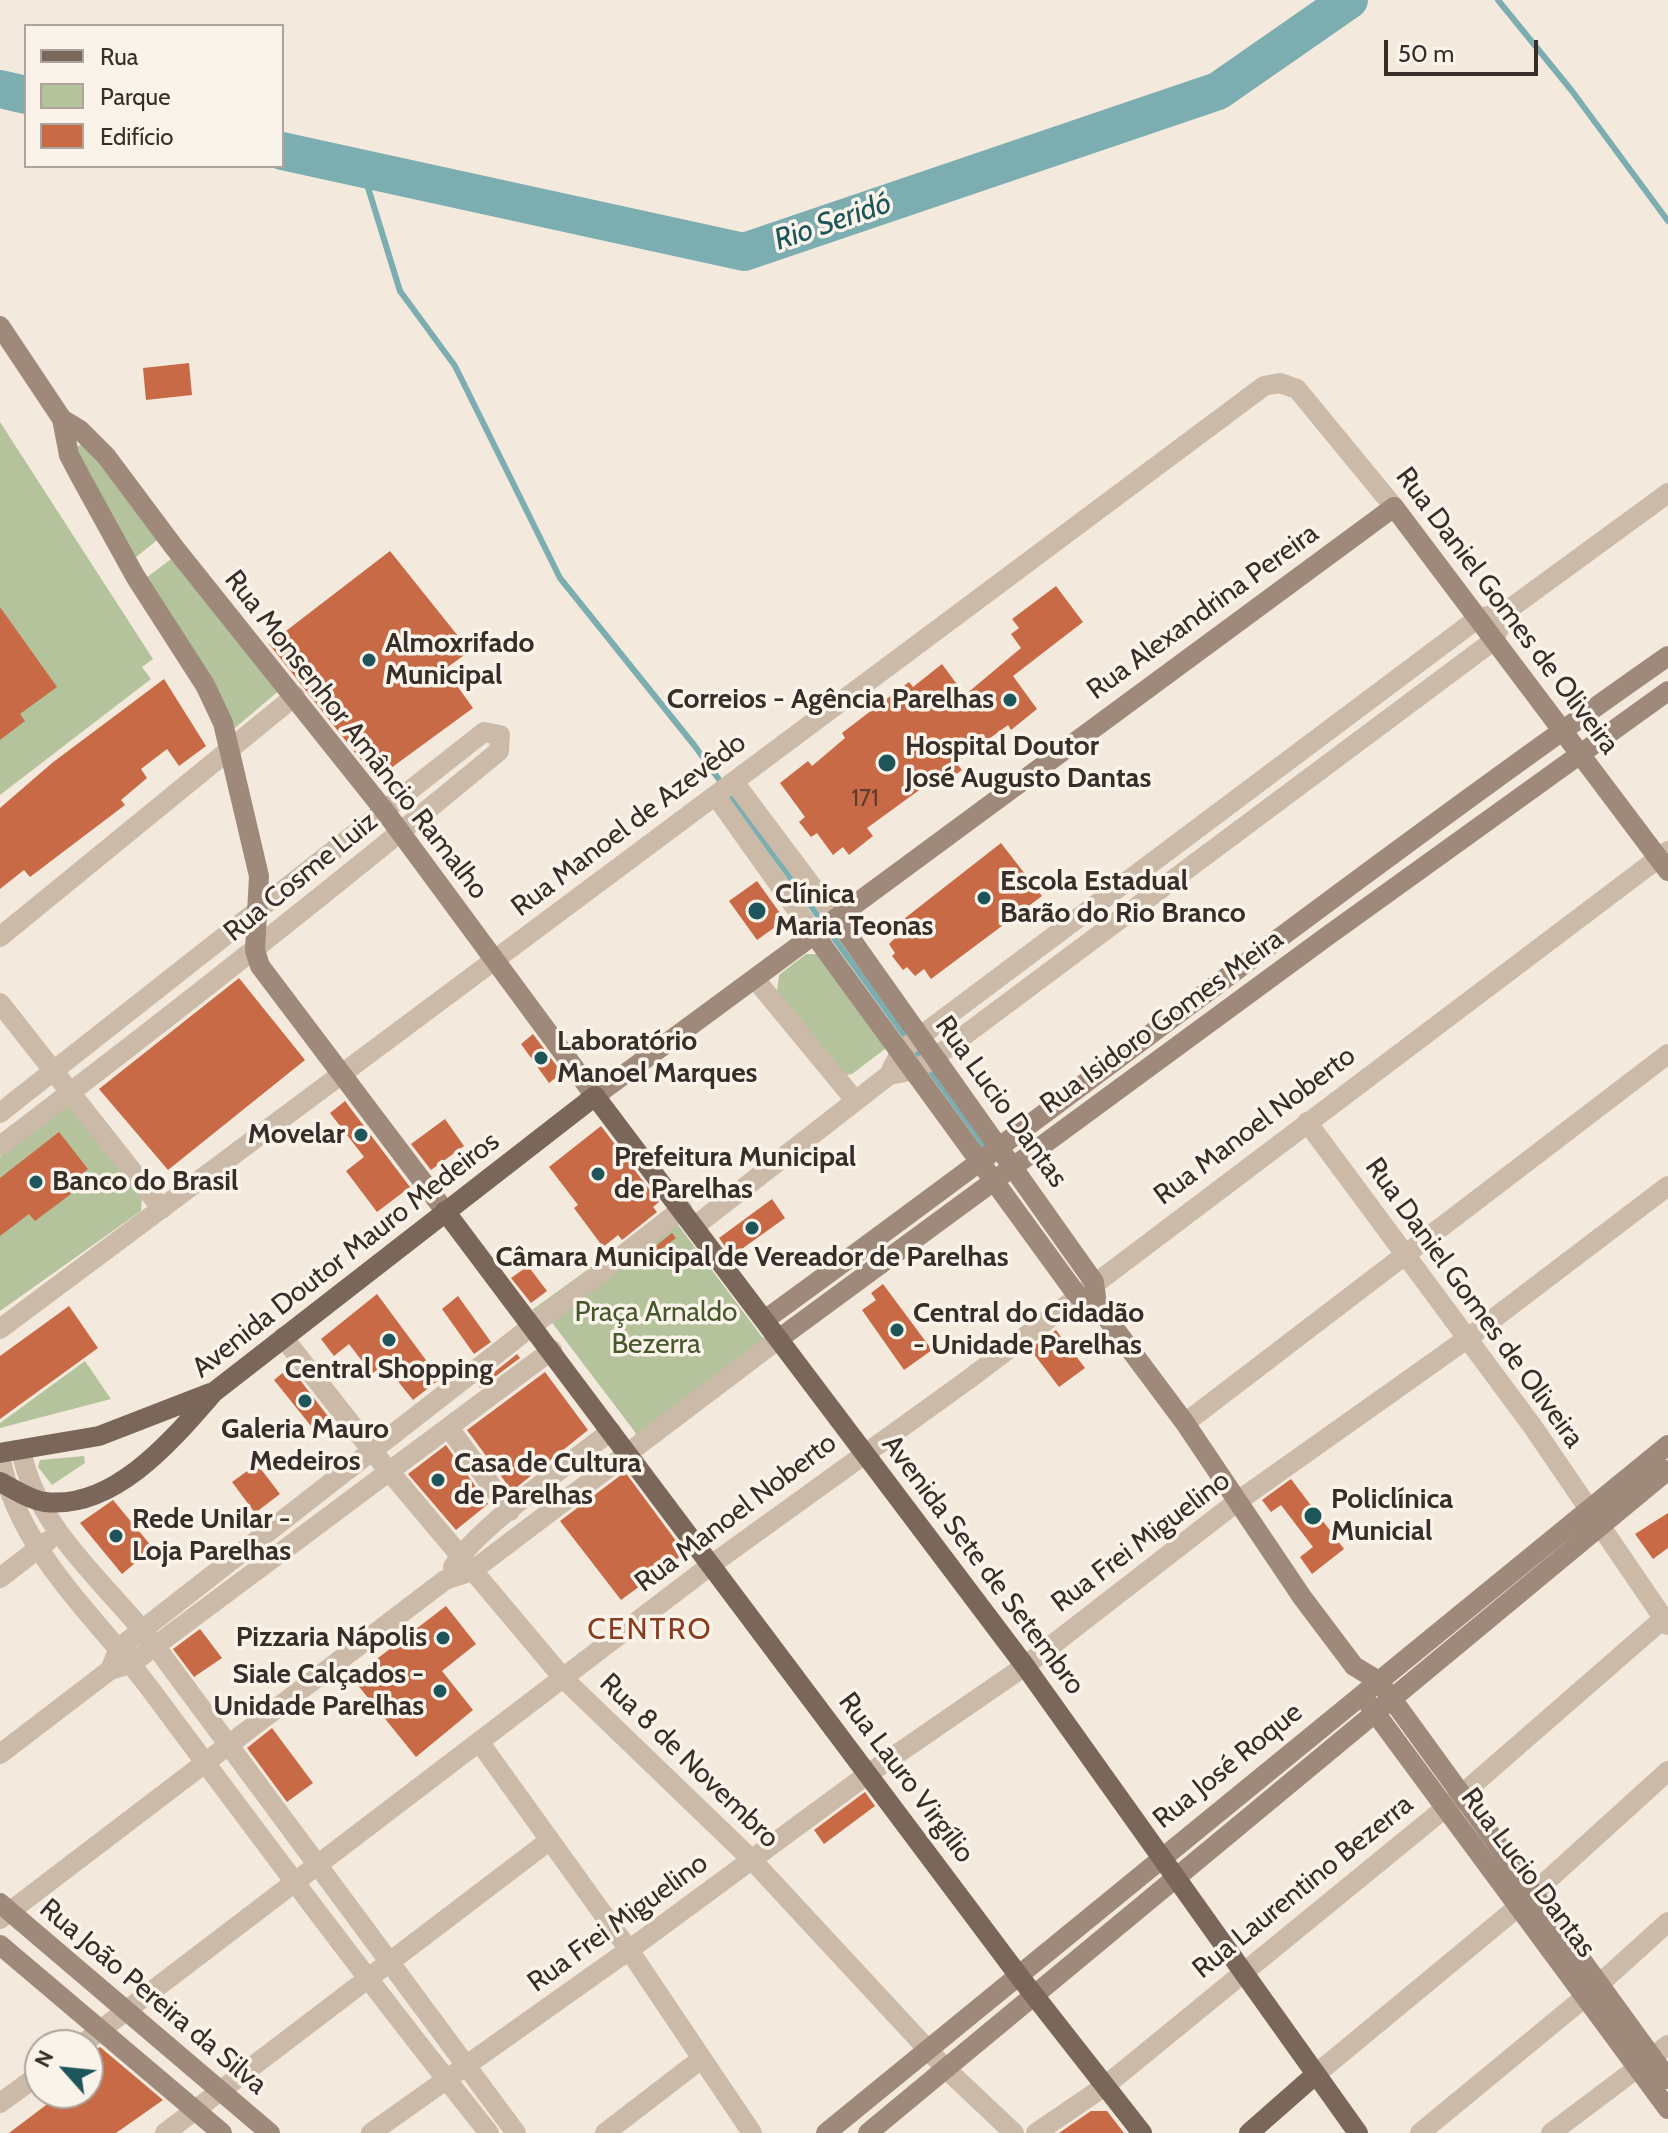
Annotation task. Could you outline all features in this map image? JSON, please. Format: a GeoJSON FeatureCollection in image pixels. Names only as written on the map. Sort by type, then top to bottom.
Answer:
{"type":"FeatureCollection","features":[{"type":"Feature","properties":{"kind":"main road","name":"Avenida Doutor Mauro Medeiros"},"geometry":{"type":"LineString","coordinates":[[4,1484],[37,1500],[54,1502],[79,1498],[117,1482],[172,1439],[214,1392],[595,1096]]}},
{"type":"Feature","properties":{"kind":"main road","name":"Avenida Sete de Setembro"},"geometry":{"type":"LineString","coordinates":[[595,1096],[1025,1666],[1358,2133]]}},
{"type":"Feature","properties":{"kind":"main road","name":"Rua Lauro Virgílio"},"geometry":{"type":"LineString","coordinates":[[445,1211],[534,1325],[1019,1976],[1142,2133]]}},
{"type":"Feature","properties":{"kind":"main road"},"geometry":{"type":"LineString","coordinates":[[0,1454],[99,1436],[214,1392]]}},
{"type":"Feature","properties":{"kind":"main road"},"geometry":{"type":"LineString","coordinates":[[1249,2133],[1315,2075]]}},
{"type":"Feature","properties":{"kind":"street","name":"Rua Monsenhor Amâncio Ramalho"},"geometry":{"type":"LineString","coordinates":[[0,326],[62,419],[80,430],[106,456],[174,547],[384,810],[595,1096]]}},
{"type":"Feature","properties":{"kind":"street","name":"Rua Manoel de Azevêdo"},"geometry":{"type":"LineString","coordinates":[[0,1329],[1252,393],[1273,383],[1297,389]]}},
{"type":"Feature","properties":{"kind":"street","name":"Rua Daniel Gomes de Oliveira"},"geometry":{"type":"LineString","coordinates":[[1297,389],[1394,507],[1493,641],[1665,860]]}},
{"type":"Feature","properties":{"kind":"street","name":"Rua Monsenhor Amâncio Ramalho"},"geometry":{"type":"LineString","coordinates":[[62,419],[65,441],[80,476],[135,576],[216,705],[259,876],[255,950]]}},
{"type":"Feature","properties":{"kind":"street"},"geometry":{"type":"LineString","coordinates":[[889,1075],[902,1050],[1477,619],[1508,610],[1668,493]]}},
{"type":"Feature","properties":{"kind":"street","name":"Rua Alexandrina Pereira"},"geometry":{"type":"LineString","coordinates":[[595,1096],[1394,507]]}},
{"type":"Feature","properties":{"kind":"street"},"geometry":{"type":"LineString","coordinates":[[390,1472],[386,1448],[395,1434],[534,1325],[889,1075],[916,1070],[934,1058],[1493,641],[1508,610]]}},
{"type":"Feature","properties":{"kind":"street","name":"Rua Isidoro Gomes Meira"},"geometry":{"type":"LineString","coordinates":[[780,1338],[995,1180],[1007,1157],[1191,1005],[1562,730],[1668,656]]}},
{"type":"Feature","properties":{"kind":"street","name":"Rua Isidoro Gomes Meira"},"geometry":{"type":"LineString","coordinates":[[766,1319],[982,1162],[1007,1157],[1205,1027],[1668,691]]}},
{"type":"Feature","properties":{"kind":"street"},"geometry":{"type":"LineString","coordinates":[[0,937],[295,696]]}},
{"type":"Feature","properties":{"kind":"street","name":"Rua Cosme Luiz"},"geometry":{"type":"LineString","coordinates":[[0,1113],[484,732],[500,735],[499,751],[400,833],[255,950],[0,1146]]}},
{"type":"Feature","properties":{"kind":"street","name":"Rua Lucio Dantas"},"geometry":{"type":"LineString","coordinates":[[734,782],[836,918],[1094,1282],[1097,1305]]}},
{"type":"Feature","properties":{"kind":"street","name":"Rua Lucio Dantas"},"geometry":{"type":"LineString","coordinates":[[716,796],[1077,1295],[1097,1305],[1185,1423],[1369,1687],[1375,1713],[1533,1891],[1592,1990]]}},
{"type":"Feature","properties":{"kind":"street","name":"Rua Manoel Noberto"},"geometry":{"type":"LineString","coordinates":[[102,2029],[711,1565],[969,1379],[1307,1122],[1665,860]]}},
{"type":"Feature","properties":{"kind":"street"},"geometry":{"type":"LineString","coordinates":[[1310,915],[1326,937]]}},
{"type":"Feature","properties":{"kind":"street"},"geometry":{"type":"LineString","coordinates":[[255,950],[271,984],[445,1211]]}},
{"type":"Feature","properties":{"kind":"street"},"geometry":{"type":"LineString","coordinates":[[755,979],[854,1099]]}},
{"type":"Feature","properties":{"kind":"street"},"geometry":{"type":"LineString","coordinates":[[0,1003],[162,1209]]}},
{"type":"Feature","properties":{"kind":"street"},"geometry":{"type":"LineString","coordinates":[[1191,1005],[1205,1027]]}},
{"type":"Feature","properties":{"kind":"street"},"geometry":{"type":"LineString","coordinates":[[1185,1423],[1409,1256],[1668,1054]]}},
{"type":"Feature","properties":{"kind":"street","name":"Rua Daniel Gomes de Oliveira"},"geometry":{"type":"LineString","coordinates":[[1307,1122],[1468,1338],[1665,1622]]}},
{"type":"Feature","properties":{"kind":"street","name":"Rua Frei Miguelino"},"geometry":{"type":"LineString","coordinates":[[371,2133],[629,1950],[868,1774],[1025,1666],[1238,1501],[1468,1338],[1668,1186]]}},
{"type":"Feature","properties":{"kind":"street"},"geometry":{"type":"LineString","coordinates":[[149,1638],[373,1452],[534,1325]]}},
{"type":"Feature","properties":{"kind":"street","name":"Rua 8 de Novembro"},"geometry":{"type":"LineString","coordinates":[[283,1337],[373,1452],[564,1679],[752,1860],[945,2068],[1014,2133]]}},
{"type":"Feature","properties":{"kind":"street"},"geometry":{"type":"LineString","coordinates":[[4,1911],[466,1563],[629,1454],[780,1338]]}},
{"type":"Feature","properties":{"kind":"street"},"geometry":{"type":"LineString","coordinates":[[0,1754],[149,1638],[390,1472],[552,1350]]}},
{"type":"Feature","properties":{"kind":"street"},"geometry":{"type":"LineString","coordinates":[[449,1428],[510,1511]]}},
{"type":"Feature","properties":{"kind":"street"},"geometry":{"type":"LineString","coordinates":[[466,1563],[510,1511],[611,1431]]}},
{"type":"Feature","properties":{"kind":"street","name":"Rua José Roque"},"geometry":{"type":"LineString","coordinates":[[868,2133],[1392,1699],[1593,1519],[1668,1445]]}},
{"type":"Feature","properties":{"kind":"street"},"geometry":{"type":"LineString","coordinates":[[21,1450],[37,1500],[59,1532],[149,1638],[516,2133]]}},
{"type":"Feature","properties":{"kind":"street"},"geometry":{"type":"LineString","coordinates":[[0,1454],[4,1484],[37,1550],[125,1656],[489,2133]]}},
{"type":"Feature","properties":{"kind":"street","name":"Rua José Roque"},"geometry":{"type":"LineString","coordinates":[[826,2133],[1369,1687],[1593,1519],[1668,1470]]}},
{"type":"Feature","properties":{"kind":"street"},"geometry":{"type":"LineString","coordinates":[[0,1578],[59,1532]]}},
{"type":"Feature","properties":{"kind":"street","name":"Rua Laurentino Bezerra"},"geometry":{"type":"LineString","coordinates":[[1040,2131],[1105,2086],[1243,1970],[1453,1802],[1665,1622]]}},
{"type":"Feature","properties":{"kind":"street","name":"Rua Lucio Dantas"},"geometry":{"type":"LineString","coordinates":[[1369,1687],[1392,1699],[1518,1907],[1653,2057],[1668,2079]]}},
{"type":"Feature","properties":{"kind":"street"},"geometry":{"type":"LineString","coordinates":[[480,1743],[629,1950],[700,2060],[752,2133]]}},
{"type":"Feature","properties":{"kind":"street"},"geometry":{"type":"LineString","coordinates":[[1282,1759],[1297,1779]]}},
{"type":"Feature","properties":{"kind":"street"},"geometry":{"type":"LineString","coordinates":[[1315,2075],[1518,1907],[1668,1771]]}},
{"type":"Feature","properties":{"kind":"street"},"geometry":{"type":"LineString","coordinates":[[165,2133],[550,1840]]}},
{"type":"Feature","properties":{"kind":"street","name":"Rua João Pereira da Silva"},"geometry":{"type":"LineString","coordinates":[[4,1911],[270,2133]]}},
{"type":"Feature","properties":{"kind":"street"},"geometry":{"type":"LineString","coordinates":[[1420,2133],[1592,1990],[1668,1922]]}},
{"type":"Feature","properties":{"kind":"street","name":"Rua João Pereira da Silva"},"geometry":{"type":"LineString","coordinates":[[0,1945],[100,2029]]}},
{"type":"Feature","properties":{"kind":"street","name":"Rua João Pereira da Silva"},"geometry":{"type":"LineString","coordinates":[[104,2033],[222,2133]]}},
{"type":"Feature","properties":{"kind":"street","name":"Rua Lucio Dantas"},"geometry":{"type":"LineString","coordinates":[[1653,2057],[1668,2109]]}},
{"type":"Feature","properties":{"kind":"street"},"geometry":{"type":"LineString","coordinates":[[1551,2133],[1653,2057]]}},
{"type":"Feature","properties":{"kind":"street"},"geometry":{"type":"LineString","coordinates":[[605,2133],[700,2060]]}},
{"type":"Feature","properties":{"kind":"street"},"geometry":{"type":"LineString","coordinates":[[0,2103],[24,2086]]}},
{"type":"Feature","properties":{"kind":"green space"},"geometry":{"type":"Polygon","coordinates":[[[0,422],[153,659],[142,667],[151,679],[0,795],[0,422]]]}},
{"type":"Feature","properties":{"kind":"green space"},"geometry":{"type":"Polygon","coordinates":[[[85,441],[161,537],[130,562],[76,448],[85,441]]]}},
{"type":"Feature","properties":{"kind":"green space"},"geometry":{"type":"Polygon","coordinates":[[[175,556],[281,689],[229,733],[142,581],[175,556]]]}},
{"type":"Feature","properties":{"kind":"green space"},"geometry":{"type":"Polygon","coordinates":[[[806,954],[819,954],[887,1042],[885,1049],[852,1074],[846,1075],[777,991],[779,975],[806,954]]]}},
{"type":"Feature","properties":{"kind":"green space"},"geometry":{"type":"Polygon","coordinates":[[[69,1105],[142,1197],[141,1211],[0,1311],[0,1157],[69,1105]]]}},
{"type":"Feature","properties":{"kind":"green space","name":"Praça Arnaldo Bezerra"},"geometry":{"type":"Polygon","coordinates":[[[674,1207],[676,1222],[762,1337],[781,1344],[640,1451],[635,1432],[550,1320],[532,1310],[674,1207]]]}},
{"type":"Feature","properties":{"kind":"green space"},"geometry":{"type":"Polygon","coordinates":[[[85,1361],[111,1399],[0,1428],[0,1423],[85,1361]]]}},
{"type":"Feature","properties":{"kind":"green space"},"geometry":{"type":"Polygon","coordinates":[[[84,1456],[85,1463],[52,1485],[38,1467],[40,1460],[84,1456]]]}},
{"type":"Feature","properties":{"kind":"building"},"geometry":{"type":"Polygon","coordinates":[[[189,363],[192,395],[146,400],[143,368],[189,363]]]}},
{"type":"Feature","properties":{"kind":"building","name":"Almoxrifado Municipal"},"geometry":{"type":"Polygon","coordinates":[[[390,551],[470,651],[445,669],[473,708],[376,779],[269,644],[390,551]]]}},
{"type":"Feature","properties":{"kind":"building","name":"Hospital Doutor José Augusto Dantas"},"geometry":{"type":"Polygon","coordinates":[[[1056,586],[1083,622],[1013,676],[1037,709],[1011,730],[1008,725],[956,763],[962,770],[945,782],[940,775],[867,828],[873,836],[849,855],[843,847],[833,855],[817,833],[811,837],[799,822],[805,817],[780,783],[808,761],[812,766],[845,738],[842,733],[909,682],[913,687],[942,664],[965,695],[1021,648],[1011,634],[1019,628],[1012,619],[1056,586]]]}},
{"type":"Feature","properties":{"kind":"building"},"geometry":{"type":"Polygon","coordinates":[[[0,607],[57,687],[20,714],[25,721],[0,740],[0,607]]]}},
{"type":"Feature","properties":{"kind":"building"},"geometry":{"type":"Polygon","coordinates":[[[164,679],[206,746],[179,766],[167,749],[141,769],[147,778],[121,800],[125,805],[30,877],[24,870],[0,889],[0,808],[52,763],[164,679]]]}},
{"type":"Feature","properties":{"kind":"building"},"geometry":{"type":"Polygon","coordinates":[[[1001,843],[1042,896],[931,979],[924,969],[915,976],[907,967],[903,970],[892,956],[895,953],[889,944],[896,937],[891,929],[1001,843]]]}},
{"type":"Feature","properties":{"kind":"building","name":"Clínica Maria Teonas"},"geometry":{"type":"Polygon","coordinates":[[[757,881],[785,920],[757,940],[729,901],[757,881]]]}},
{"type":"Feature","properties":{"kind":"building"},"geometry":{"type":"Polygon","coordinates":[[[239,978],[305,1060],[168,1170],[99,1089],[239,978]]]}},
{"type":"Feature","properties":{"kind":"building","name":"Laboratório Manoel Marques"},"geometry":{"type":"Polygon","coordinates":[[[533,1034],[562,1073],[549,1083],[521,1044],[533,1034]]]}},
{"type":"Feature","properties":{"kind":"building","name":"Movelar"},"geometry":{"type":"Polygon","coordinates":[[[345,1101],[410,1187],[377,1212],[346,1171],[364,1157],[330,1113],[345,1101]]]}},
{"type":"Feature","properties":{"kind":"building"},"geometry":{"type":"Polygon","coordinates":[[[445,1119],[464,1146],[431,1170],[411,1144],[445,1119]]]}},
{"type":"Feature","properties":{"kind":"building","name":"Prefeitura Municipal de Parelhas"},"geometry":{"type":"Polygon","coordinates":[[[601,1126],[659,1202],[653,1207],[657,1212],[622,1240],[618,1235],[603,1247],[574,1208],[578,1205],[549,1167],[601,1126]]]}},
{"type":"Feature","properties":{"kind":"building","name":"Banco do Brasil"},"geometry":{"type":"Polygon","coordinates":[[[59,1132],[88,1169],[66,1187],[71,1194],[35,1221],[29,1214],[0,1236],[0,1178],[59,1132]]]}},
{"type":"Feature","properties":{"kind":"building","name":"Câmara Municipal de Vereador de Parelhas"},"geometry":{"type":"Polygon","coordinates":[[[772,1199],[785,1218],[732,1256],[719,1238],[772,1199]]]}},
{"type":"Feature","properties":{"kind":"building"},"geometry":{"type":"Polygon","coordinates":[[[672,1233],[676,1238],[640,1265],[637,1261],[672,1233]]]}},
{"type":"Feature","properties":{"kind":"building"},"geometry":{"type":"Polygon","coordinates":[[[528,1266],[547,1291],[531,1303],[511,1278],[528,1266]]]}},
{"type":"Feature","properties":{"kind":"building","name":"Central do Cidadão - Unidade Parelhas"},"geometry":{"type":"Polygon","coordinates":[[[883,1284],[932,1350],[904,1370],[862,1310],[876,1300],[871,1293],[883,1284]]]}},
{"type":"Feature","properties":{"kind":"building","name":"Central Shopping"},"geometry":{"type":"Polygon","coordinates":[[[377,1294],[440,1379],[413,1400],[384,1364],[372,1374],[349,1344],[334,1356],[321,1339],[377,1294]]]}},
{"type":"Feature","properties":{"kind":"building"},"geometry":{"type":"Polygon","coordinates":[[[458,1296],[491,1342],[474,1354],[442,1309],[458,1296]]]}},
{"type":"Feature","properties":{"kind":"building"},"geometry":{"type":"Polygon","coordinates":[[[69,1306],[98,1348],[0,1419],[0,1356],[69,1306]]]}},
{"type":"Feature","properties":{"kind":"building"},"geometry":{"type":"Polygon","coordinates":[[[1056,1330],[1085,1368],[1059,1387],[1030,1349],[1056,1330]]]}},
{"type":"Feature","properties":{"kind":"building"},"geometry":{"type":"Polygon","coordinates":[[[517,1354],[520,1358],[480,1388],[478,1385],[517,1354]]]}},
{"type":"Feature","properties":{"kind":"building","name":"Galeria Mauro Medeiros"},"geometry":{"type":"Polygon","coordinates":[[[290,1367],[334,1424],[319,1436],[274,1380],[290,1367]]]}},
{"type":"Feature","properties":{"kind":"building"},"geometry":{"type":"Polygon","coordinates":[[[545,1372],[588,1430],[512,1491],[467,1430],[545,1372]]]}},
{"type":"Feature","properties":{"kind":"building","name":"Casa de Cultura de Parelhas"},"geometry":{"type":"Polygon","coordinates":[[[446,1445],[488,1504],[456,1530],[408,1474],[446,1445]]]}},
{"type":"Feature","properties":{"kind":"building"},"geometry":{"type":"Polygon","coordinates":[[[257,1464],[280,1494],[255,1513],[232,1482],[257,1464]]]}},
{"type":"Feature","properties":{"kind":"building"},"geometry":{"type":"Polygon","coordinates":[[[625,1472],[685,1553],[621,1600],[560,1521],[625,1472]]]}},
{"type":"Feature","properties":{"kind":"building"},"geometry":{"type":"Polygon","coordinates":[[[1291,1479],[1344,1549],[1312,1574],[1300,1557],[1313,1547],[1281,1505],[1271,1512],[1262,1500],[1291,1479]]]}},
{"type":"Feature","properties":{"kind":"building","name":"Rede Unilar - Loja Parelhas"},"geometry":{"type":"Polygon","coordinates":[[[113,1500],[153,1548],[122,1574],[80,1523],[113,1500]]]}},
{"type":"Feature","properties":{"kind":"building"},"geometry":{"type":"Polygon","coordinates":[[[1668,1513],[1668,1548],[1653,1559],[1635,1534],[1668,1513]]]}},
{"type":"Feature","properties":{"kind":"building"},"geometry":{"type":"Polygon","coordinates":[[[446,1606],[476,1644],[442,1671],[473,1710],[416,1757],[352,1678],[446,1606]]]}},
{"type":"Feature","properties":{"kind":"building"},"geometry":{"type":"Polygon","coordinates":[[[200,1629],[222,1658],[194,1677],[173,1649],[200,1629]]]}},
{"type":"Feature","properties":{"kind":"building"},"geometry":{"type":"Polygon","coordinates":[[[272,1728],[313,1783],[287,1802],[247,1748],[272,1728]]]}},
{"type":"Feature","properties":{"kind":"building"},"geometry":{"type":"Polygon","coordinates":[[[865,1792],[875,1806],[824,1844],[814,1830],[865,1792]]]}},
{"type":"Feature","properties":{"kind":"building"},"geometry":{"type":"Polygon","coordinates":[[[104,2050],[163,2100],[116,2133],[9,2133],[41,2109],[104,2109],[104,2050]]]}},
{"type":"Feature","properties":{"kind":"building"},"geometry":{"type":"Polygon","coordinates":[[[1091,2111],[1107,2111],[1124,2133],[1059,2133],[1091,2111]]]}},
{"type":"Feature","properties":{"kind":"waterway","name":"Rio Seridó"},"geometry":{"type":"LineString","coordinates":[[284,151],[744,252],[1218,91],[1349,0]]}},
{"type":"Feature","properties":{"kind":"waterway"},"geometry":{"type":"LineString","coordinates":[[1498,0],[1572,91],[1668,221]]}},
{"type":"Feature","properties":{"kind":"waterway","name":"Rio Seridó"},"geometry":{"type":"LineString","coordinates":[[0,89],[24,95]]}},
{"type":"Feature","properties":{"kind":"waterway"},"geometry":{"type":"LineString","coordinates":[[362,168],[400,291],[455,366],[560,578],[694,745],[989,1152]]}},
{"type":"Feature","properties":{"kind":"place","name":"Almoxrifado Municipal"},"geometry":{"type":"Point","coordinates":[369,660]}},
{"type":"Feature","properties":{"kind":"place","name":"Correios - Agência Parelhas"},"geometry":{"type":"Point","coordinates":[1010,700]}},
{"type":"Feature","properties":{"kind":"place","name":"Hospital Doutor José Augusto Dantas"},"geometry":{"type":"Point","coordinates":[887,763]}},
{"type":"Feature","properties":{"kind":"place","name":"Escola Estadual Barão do Rio Branco"},"geometry":{"type":"Point","coordinates":[984,898]}},
{"type":"Feature","properties":{"kind":"place","name":"Clínica Maria Teonas"},"geometry":{"type":"Point","coordinates":[757,911]}},
{"type":"Feature","properties":{"kind":"place","name":"Laboratório Manoel Marques"},"geometry":{"type":"Point","coordinates":[541,1058]}},
{"type":"Feature","properties":{"kind":"place","name":"Movelar"},"geometry":{"type":"Point","coordinates":[361,1135]}},
{"type":"Feature","properties":{"kind":"place","name":"Prefeitura Municipal de Parelhas"},"geometry":{"type":"Point","coordinates":[598,1174]}},
{"type":"Feature","properties":{"kind":"place","name":"Banco do Brasil"},"geometry":{"type":"Point","coordinates":[36,1182]}},
{"type":"Feature","properties":{"kind":"place","name":"Câmara Municipal de Vereador de Parelhas"},"geometry":{"type":"Point","coordinates":[752,1228]}},
{"type":"Feature","properties":{"kind":"place","name":"Central do Cidadão - Unidade Parelhas"},"geometry":{"type":"Point","coordinates":[897,1330]}},
{"type":"Feature","properties":{"kind":"place","name":"Central Shopping"},"geometry":{"type":"Point","coordinates":[389,1340]}},
{"type":"Feature","properties":{"kind":"place","name":"Galeria Mauro Medeiros"},"geometry":{"type":"Point","coordinates":[305,1401]}},
{"type":"Feature","properties":{"kind":"place","name":"Casa de Cultura de Parelhas"},"geometry":{"type":"Point","coordinates":[438,1480]}},
{"type":"Feature","properties":{"kind":"place","name":"Policlínica Municial"},"geometry":{"type":"Point","coordinates":[1313,1516]}},
{"type":"Feature","properties":{"kind":"place","name":"Rede Unilar - Loja Parelhas"},"geometry":{"type":"Point","coordinates":[116,1536]}},
{"type":"Feature","properties":{"kind":"place","name":"Pizzaria Nápolis"},"geometry":{"type":"Point","coordinates":[443,1638]}},
{"type":"Feature","properties":{"kind":"place","name":"Siale Calçados - Unidade Parelhas"},"geometry":{"type":"Point","coordinates":[440,1691]}},
{"type":"Feature","properties":{"kind":"district","name":"CENTRO"},"geometry":{"type":"Point","coordinates":[650,1630]}}]}
